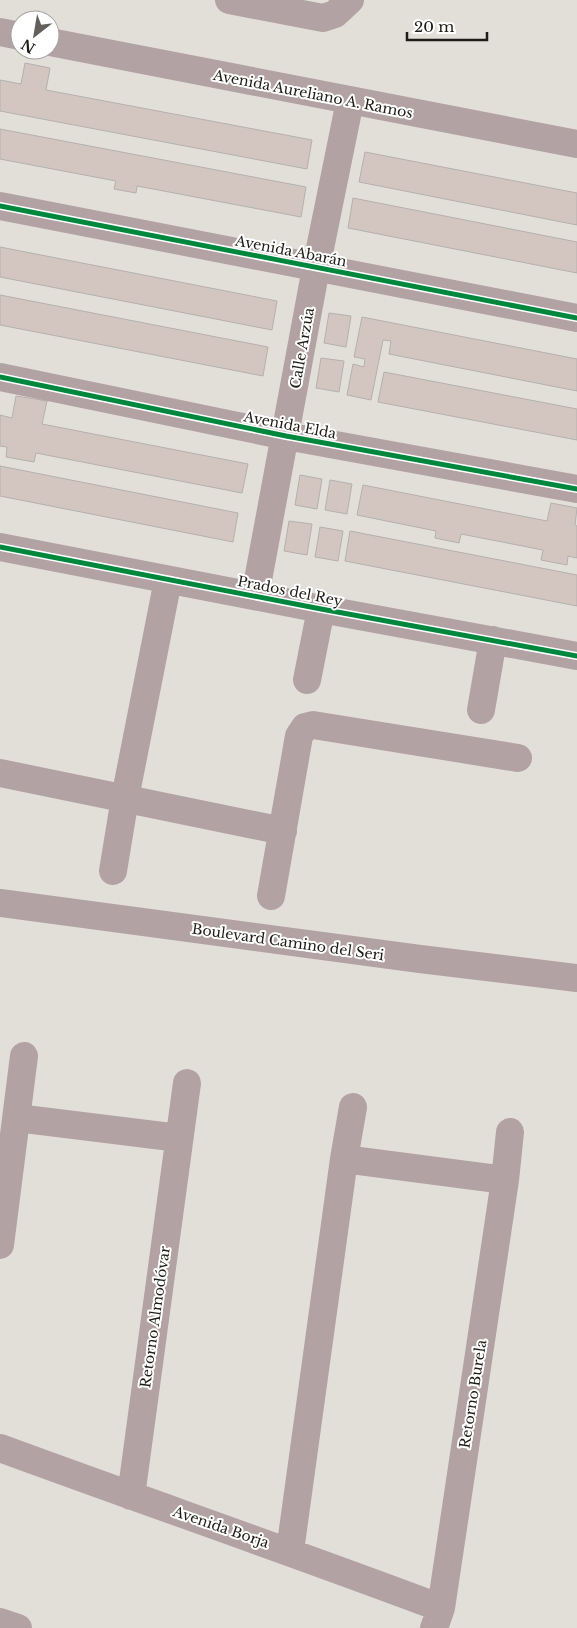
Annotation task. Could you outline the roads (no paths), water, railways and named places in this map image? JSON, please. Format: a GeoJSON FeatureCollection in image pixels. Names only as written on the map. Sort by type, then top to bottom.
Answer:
{"type":"FeatureCollection","features":[{"type":"Feature","properties":{"kind":"street"},"geometry":{"type":"LineString","coordinates":[[229,0],[323,18],[335,14],[350,0]]}},
{"type":"Feature","properties":{"kind":"street","name":"Avenida Aureliano A. Ramos"},"geometry":{"type":"LineString","coordinates":[[60,44],[577,144]]}},
{"type":"Feature","properties":{"kind":"street","name":"Calle Arzúa"},"geometry":{"type":"LineString","coordinates":[[255,596],[316,268],[350,101]]}},
{"type":"Feature","properties":{"kind":"street","name":"Avenida Abarán"},"geometry":{"type":"LineString","coordinates":[[0,206],[577,318]]}},
{"type":"Feature","properties":{"kind":"street","name":"Avenida Elda"},"geometry":{"type":"LineString","coordinates":[[0,377],[286,436],[577,489]]}},
{"type":"Feature","properties":{"kind":"street","name":"Prados del Rey"},"geometry":{"type":"LineString","coordinates":[[1,555],[168,580],[577,656]]}},
{"type":"Feature","properties":{"kind":"street"},"geometry":{"type":"LineString","coordinates":[[113,871],[125,798],[168,580]]}},
{"type":"Feature","properties":{"kind":"street"},"geometry":{"type":"LineString","coordinates":[[306,680],[321,609]]}},
{"type":"Feature","properties":{"kind":"street"},"geometry":{"type":"LineString","coordinates":[[481,710],[493,640]]}},
{"type":"Feature","properties":{"kind":"street"},"geometry":{"type":"LineString","coordinates":[[271,896],[299,736],[305,727],[313,725],[518,758]]}},
{"type":"Feature","properties":{"kind":"street"},"geometry":{"type":"LineString","coordinates":[[0,773],[283,830]]}},
{"type":"Feature","properties":{"kind":"street","name":"Boulevard Camino del Seri"},"geometry":{"type":"LineString","coordinates":[[0,904],[577,978]]}},
{"type":"Feature","properties":{"kind":"street"},"geometry":{"type":"LineString","coordinates":[[0,1245],[24,1056]]}},
{"type":"Feature","properties":{"kind":"street","name":"Retorno Almodóvar"},"geometry":{"type":"LineString","coordinates":[[131,1496],[187,1083]]}},
{"type":"Feature","properties":{"kind":"street"},"geometry":{"type":"LineString","coordinates":[[290,1551],[344,1159],[353,1107]]}},
{"type":"Feature","properties":{"kind":"street"},"geometry":{"type":"LineString","coordinates":[[17,1118],[179,1138]]}},
{"type":"Feature","properties":{"kind":"street","name":"Retorno Burela"},"geometry":{"type":"LineString","coordinates":[[438,1618],[505,1180],[510,1132]]}},
{"type":"Feature","properties":{"kind":"street"},"geometry":{"type":"LineString","coordinates":[[344,1159],[505,1180]]}},
{"type":"Feature","properties":{"kind":"street","name":"Avenida Borja"},"geometry":{"type":"LineString","coordinates":[[0,1448],[290,1551],[438,1618]]}},
{"type":"Feature","properties":{"kind":"street"},"geometry":{"type":"LineString","coordinates":[[0,1622],[18,1628]]}}]}
